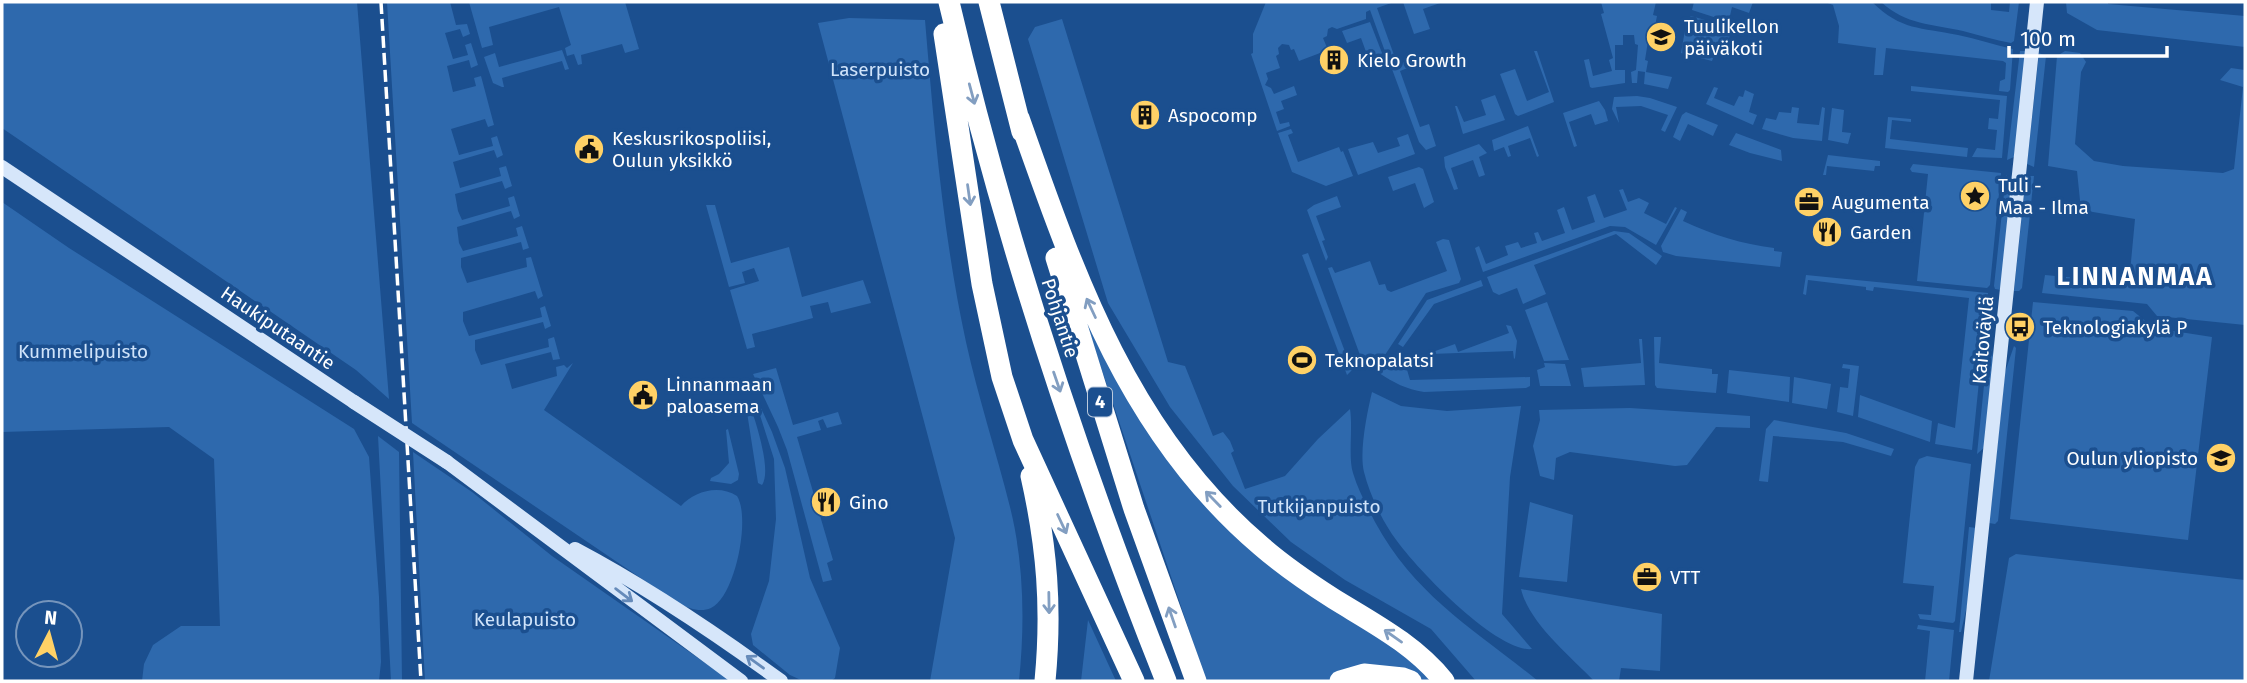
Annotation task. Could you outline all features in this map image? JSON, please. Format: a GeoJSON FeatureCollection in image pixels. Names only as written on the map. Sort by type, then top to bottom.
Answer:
{"type":"FeatureCollection","features":[{"type":"Feature","properties":{"kind":"highway","name":"Pohjantie"},"geometry":{"type":"LineString","coordinates":[[989,2],[1018,118],[1085,357],[1134,509],[1196,681]]}},
{"type":"Feature","properties":{"kind":"highway","name":"Pohjantie"},"geometry":{"type":"LineString","coordinates":[[944,4],[1010,235],[1048,356],[1105,523],[1166,681]]}},
{"type":"Feature","properties":{"kind":"highway"},"geometry":{"type":"LineString","coordinates":[[944,4],[982,284],[1002,377],[1023,440],[1134,681]]}},
{"type":"Feature","properties":{"kind":"highway"},"geometry":{"type":"LineString","coordinates":[[1018,118],[1072,267],[1107,344],[1167,443],[1201,488],[1263,548],[1305,580],[1395,636],[1444,681]]}},
{"type":"Feature","properties":{"kind":"highway"},"geometry":{"type":"LineString","coordinates":[[1023,440],[1045,549],[1049,596],[1049,641],[1045,681]]}},
{"type":"Feature","properties":{"kind":"highway"},"geometry":{"type":"LineString","coordinates":[[1340,681],[1364,674],[1411,681]]}},
{"type":"Feature","properties":{"kind":"main road","name":"Kaitoväylä"},"geometry":{"type":"LineString","coordinates":[[1966,681],[2037,2]]}},
{"type":"Feature","properties":{"kind":"main road","name":"Haukiputaantie"},"geometry":{"type":"LineString","coordinates":[[2,167],[447,462],[741,681]]}},
{"type":"Feature","properties":{"kind":"main road","name":"Haukiputaantie"},"geometry":{"type":"LineString","coordinates":[[530,525],[613,569],[782,681]]}},
{"type":"Feature","properties":{"kind":"green space"},"geometry":{"type":"Polygon","coordinates":[[[2,2],[357,2],[389,399],[356,370],[2,128],[2,2]]]}},
{"type":"Feature","properties":{"kind":"green space"},"geometry":{"type":"Polygon","coordinates":[[[387,2],[450,2],[456,25],[467,24],[470,34],[463,37],[460,29],[445,33],[453,59],[468,55],[465,45],[471,43],[478,65],[471,68],[469,60],[447,66],[453,92],[476,86],[474,78],[481,76],[494,125],[488,127],[485,119],[451,129],[459,155],[493,146],[491,138],[497,136],[503,155],[497,158],[494,150],[453,162],[460,188],[501,176],[499,168],[506,166],[512,186],[505,189],[502,181],[455,194],[458,211],[462,220],[510,206],[508,198],[514,196],[520,216],[514,219],[511,211],[457,227],[459,243],[463,251],[518,236],[516,228],[522,226],[529,248],[523,250],[521,242],[461,258],[461,267],[467,283],[527,267],[526,258],[531,257],[543,296],[538,299],[535,291],[463,312],[463,321],[469,336],[542,317],[540,308],[545,306],[551,326],[545,329],[543,322],[475,340],[475,350],[481,365],[549,347],[548,339],[554,337],[560,359],[553,360],[551,352],[505,364],[512,389],[557,376],[556,367],[564,365],[567,368],[573,363],[544,410],[681,506],[693,496],[707,491],[722,490],[737,496],[742,521],[738,556],[727,589],[720,601],[711,608],[699,610],[679,604],[412,423],[387,2]]]}},
{"type":"Feature","properties":{"kind":"green space"},"geometry":{"type":"Polygon","coordinates":[[[469,2],[625,2],[639,49],[625,53],[622,44],[581,55],[582,64],[578,65],[574,54],[567,56],[565,48],[571,45],[559,7],[489,27],[493,45],[482,48],[469,2]]]}},
{"type":"Feature","properties":{"kind":"green space"},"geometry":{"type":"Polygon","coordinates":[[[1266,2],[1394,2],[1377,8],[1394,55],[1387,57],[1370,10],[1366,12],[1366,19],[1337,29],[1328,29],[1327,36],[1323,38],[1328,50],[1299,61],[1294,49],[1282,44],[1276,56],[1280,68],[1266,73],[1268,79],[1265,85],[1271,88],[1274,94],[1294,86],[1297,95],[1281,101],[1284,109],[1276,112],[1280,124],[1289,122],[1290,126],[1277,131],[1251,54],[1253,34],[1266,2]]]}},
{"type":"Feature","properties":{"kind":"green space"},"geometry":{"type":"Polygon","coordinates":[[[1403,2],[1443,2],[1423,9],[1430,29],[1414,34],[1403,2]]]}},
{"type":"Feature","properties":{"kind":"green space"},"geometry":{"type":"Polygon","coordinates":[[[1601,2],[1656,2],[1653,15],[1657,16],[1652,41],[1648,41],[1646,72],[1672,77],[1668,89],[1644,84],[1645,72],[1638,71],[1637,83],[1632,83],[1631,72],[1636,70],[1638,45],[1635,44],[1634,35],[1623,35],[1623,45],[1615,45],[1615,70],[1625,70],[1625,83],[1590,87],[1584,60],[1589,59],[1593,76],[1612,71],[1609,60],[1613,58],[1601,14],[1604,13],[1601,2]]]}},
{"type":"Feature","properties":{"kind":"green space"},"geometry":{"type":"Polygon","coordinates":[[[1694,2],[1753,2],[1749,13],[1732,7],[1729,20],[1726,21],[1692,10],[1694,2]]]}},
{"type":"Feature","properties":{"kind":"green space"},"geometry":{"type":"Polygon","coordinates":[[[1825,2],[1872,2],[1902,23],[2013,49],[2010,90],[1999,91],[2000,81],[2005,79],[2006,63],[2003,61],[1886,48],[1883,75],[1874,75],[1876,48],[1838,43],[1839,26],[1833,5],[1825,2]]]}},
{"type":"Feature","properties":{"kind":"green space"},"geometry":{"type":"Polygon","coordinates":[[[1881,2],[1991,2],[1991,10],[2009,12],[2010,2],[2019,2],[2014,41],[2011,43],[1920,22],[1890,10],[1881,2]]]}},
{"type":"Feature","properties":{"kind":"green space"},"geometry":{"type":"Polygon","coordinates":[[[2066,2],[2108,2],[2245,16],[2245,47],[2097,30],[2067,13],[2066,2]]]}},
{"type":"Feature","properties":{"kind":"green space"},"geometry":{"type":"Polygon","coordinates":[[[1691,16],[1719,24],[1718,30],[1722,25],[1732,30],[1724,51],[1717,48],[1712,61],[1681,53],[1687,19],[1691,16]]]}},
{"type":"Feature","properties":{"kind":"green space","name":"Laserpuisto"},"geometry":{"type":"Polygon","coordinates":[[[849,18],[925,20],[940,181],[958,302],[976,383],[1015,528],[1021,571],[1022,637],[1019,681],[930,681],[955,538],[818,23],[849,18]]]}},
{"type":"Feature","properties":{"kind":"green space","name":"Tutkijanpuisto"},"geometry":{"type":"Polygon","coordinates":[[[1062,19],[1168,362],[1185,366],[1213,436],[1223,432],[1230,441],[1234,451],[1231,453],[1245,489],[1285,476],[1350,409],[1353,473],[1375,522],[1391,548],[1428,592],[1469,628],[1538,681],[1476,681],[1431,629],[1345,580],[1291,542],[1233,486],[1170,407],[1108,303],[1028,39],[1035,27],[1062,19]]]}},
{"type":"Feature","properties":{"kind":"green space"},"geometry":{"type":"Polygon","coordinates":[[[1370,22],[1382,53],[1369,60],[1361,38],[1347,43],[1342,31],[1370,22]]]}},
{"type":"Feature","properties":{"kind":"green space"},"geometry":{"type":"Polygon","coordinates":[[[562,50],[569,69],[565,70],[562,61],[502,78],[504,87],[493,83],[484,57],[495,53],[499,67],[562,50]]]}},
{"type":"Feature","properties":{"kind":"green space"},"geometry":{"type":"Polygon","coordinates":[[[1534,51],[1537,51],[1554,102],[1518,116],[1500,74],[1515,69],[1527,101],[1549,92],[1534,51]]]}},
{"type":"Feature","properties":{"kind":"green space"},"geometry":{"type":"Polygon","coordinates":[[[2020,51],[2027,51],[2014,157],[2007,160],[2020,51]]]}},
{"type":"Feature","properties":{"kind":"green space"},"geometry":{"type":"Polygon","coordinates":[[[2065,51],[2080,53],[2086,62],[2081,72],[2075,144],[2094,161],[2123,166],[2223,173],[2234,169],[2243,87],[2220,80],[2231,68],[2245,70],[2245,325],[2157,316],[2147,304],[2042,293],[2045,275],[2129,283],[2135,219],[2081,210],[2077,171],[2048,166],[2057,56],[2065,51]]]}},
{"type":"Feature","properties":{"kind":"green space"},"geometry":{"type":"Polygon","coordinates":[[[2039,53],[2046,56],[2034,167],[2027,164],[2039,53]]]}},
{"type":"Feature","properties":{"kind":"green space"},"geometry":{"type":"Polygon","coordinates":[[[1395,59],[1398,64],[1407,61],[1410,67],[1400,71],[1420,127],[1429,124],[1436,146],[1426,150],[1419,142],[1389,61],[1395,59]]]}},
{"type":"Feature","properties":{"kind":"green space"},"geometry":{"type":"Polygon","coordinates":[[[1911,86],[2007,96],[2002,158],[1972,157],[1977,148],[1995,150],[1997,130],[1988,129],[1989,118],[1998,119],[2000,100],[1911,91],[1911,86]]]}},
{"type":"Feature","properties":{"kind":"green space"},"geometry":{"type":"Polygon","coordinates":[[[1714,87],[1718,88],[1714,98],[1734,106],[1739,96],[1743,97],[1745,90],[1754,94],[1749,112],[1757,115],[1753,125],[1706,104],[1714,87]]]}},
{"type":"Feature","properties":{"kind":"green space"},"geometry":{"type":"Polygon","coordinates":[[[1495,95],[1505,120],[1463,134],[1455,106],[1464,122],[1486,115],[1481,100],[1495,95]]]}},
{"type":"Feature","properties":{"kind":"green space"},"geometry":{"type":"Polygon","coordinates":[[[1637,96],[1677,107],[1665,132],[1661,130],[1668,115],[1641,106],[1616,107],[1619,123],[1612,109],[1614,97],[1637,96]]]}},
{"type":"Feature","properties":{"kind":"green space"},"geometry":{"type":"Polygon","coordinates":[[[1599,101],[1608,121],[1595,125],[1591,114],[1569,122],[1577,146],[1574,147],[1563,113],[1599,101]]]}},
{"type":"Feature","properties":{"kind":"green space"},"geometry":{"type":"Polygon","coordinates":[[[1792,107],[1799,108],[1797,123],[1819,125],[1822,107],[1825,108],[1822,141],[1793,138],[1762,129],[1766,118],[1776,120],[1779,112],[1791,113],[1792,107]]]}},
{"type":"Feature","properties":{"kind":"green space"},"geometry":{"type":"Polygon","coordinates":[[[1832,108],[1844,110],[1842,132],[1851,133],[1848,144],[1828,140],[1832,108]]]}},
{"type":"Feature","properties":{"kind":"green space"},"geometry":{"type":"Polygon","coordinates":[[[1686,112],[1718,125],[1713,136],[1688,124],[1680,141],[1673,137],[1682,115],[1686,112]]]}},
{"type":"Feature","properties":{"kind":"green space"},"geometry":{"type":"Polygon","coordinates":[[[1888,117],[1911,119],[1911,122],[1892,120],[1890,139],[1968,148],[1967,157],[1885,148],[1888,117]]]}},
{"type":"Feature","properties":{"kind":"green space"},"geometry":{"type":"Polygon","coordinates":[[[1528,126],[1539,156],[1537,157],[1530,138],[1508,146],[1511,156],[1508,157],[1504,147],[1494,151],[1492,140],[1528,126]]]}},
{"type":"Feature","properties":{"kind":"green space"},"geometry":{"type":"Polygon","coordinates":[[[1291,129],[1293,133],[1288,135],[1298,162],[1339,147],[1353,176],[1326,186],[1292,172],[1278,133],[1291,129]]]}},
{"type":"Feature","properties":{"kind":"green space"},"geometry":{"type":"Polygon","coordinates":[[[1736,133],[1781,150],[1782,161],[1729,145],[1736,133]]]}},
{"type":"Feature","properties":{"kind":"green space"},"geometry":{"type":"Polygon","coordinates":[[[1408,134],[1415,154],[1358,175],[1348,149],[1373,142],[1378,153],[1400,146],[1397,138],[1408,134]]]}},
{"type":"Feature","properties":{"kind":"green space"},"geometry":{"type":"Polygon","coordinates":[[[1479,144],[1487,153],[1479,157],[1485,175],[1479,177],[1473,160],[1451,168],[1458,189],[1454,190],[1444,157],[1479,144]]]}},
{"type":"Feature","properties":{"kind":"green space"},"geometry":{"type":"Polygon","coordinates":[[[1828,155],[1880,161],[1880,166],[1875,166],[1874,171],[1827,166],[1826,175],[1823,175],[1828,155]]]}},
{"type":"Feature","properties":{"kind":"green space"},"geometry":{"type":"Polygon","coordinates":[[[1913,164],[2001,173],[1990,285],[1987,288],[1917,281],[1928,174],[1912,172],[1910,169],[1913,164]]]}},
{"type":"Feature","properties":{"kind":"green space"},"geometry":{"type":"Polygon","coordinates":[[[1419,167],[1423,169],[1434,202],[1424,208],[1415,183],[1393,191],[1388,177],[1419,167]]]}},
{"type":"Feature","properties":{"kind":"green space"},"geometry":{"type":"Polygon","coordinates":[[[2006,175],[2012,181],[2001,290],[1995,289],[1994,286],[2006,175]]]}},
{"type":"Feature","properties":{"kind":"green space"},"geometry":{"type":"Polygon","coordinates":[[[2026,176],[2034,176],[2022,288],[2014,291],[2026,176]]]}},
{"type":"Feature","properties":{"kind":"green space"},"geometry":{"type":"Polygon","coordinates":[[[1623,189],[1628,202],[1639,198],[1649,203],[1644,213],[1666,224],[1675,207],[1677,208],[1656,245],[1625,227],[1610,226],[1483,272],[1475,248],[1479,246],[1486,264],[1508,255],[1505,246],[1518,242],[1521,248],[1537,243],[1534,233],[1538,232],[1542,241],[1565,233],[1557,210],[1564,207],[1572,230],[1595,222],[1587,197],[1595,194],[1604,218],[1627,210],[1619,190],[1623,189]]]}},
{"type":"Feature","properties":{"kind":"green space"},"geometry":{"type":"Polygon","coordinates":[[[1337,196],[1341,207],[1316,216],[1325,240],[1322,241],[1328,257],[1326,261],[1307,210],[1337,196]]]}},
{"type":"Feature","properties":{"kind":"green space","name":"Kummelipuisto"},"geometry":{"type":"Polygon","coordinates":[[[2,202],[69,248],[354,429],[369,457],[379,597],[379,681],[142,681],[144,664],[153,645],[181,626],[220,626],[214,459],[169,427],[2,432],[2,202]]]}},
{"type":"Feature","properties":{"kind":"green space"},"geometry":{"type":"Polygon","coordinates":[[[706,205],[715,205],[731,263],[789,247],[802,297],[863,280],[871,303],[831,313],[828,302],[810,306],[813,318],[752,334],[755,347],[747,349],[730,290],[759,281],[754,268],[742,272],[745,283],[729,287],[706,205]]]}},
{"type":"Feature","properties":{"kind":"green space"},"geometry":{"type":"Polygon","coordinates":[[[1681,209],[1687,212],[1683,221],[1694,226],[1782,252],[1780,267],[1676,256],[1663,252],[1661,246],[1681,209]]]}},
{"type":"Feature","properties":{"kind":"green space"},"geometry":{"type":"Polygon","coordinates":[[[1614,231],[1629,233],[1662,256],[1656,265],[1616,234],[1534,265],[1546,294],[1523,304],[1517,288],[1499,295],[1493,292],[1487,277],[1614,231]]]}},
{"type":"Feature","properties":{"kind":"green space"},"geometry":{"type":"Polygon","coordinates":[[[1449,240],[1461,279],[1459,283],[1426,293],[1375,370],[1360,355],[1328,268],[1332,267],[1335,273],[1370,261],[1379,285],[1385,284],[1391,292],[1447,271],[1436,242],[1449,240]]]}},
{"type":"Feature","properties":{"kind":"green space"},"geometry":{"type":"Polygon","coordinates":[[[1308,253],[1344,349],[1354,368],[1347,375],[1302,255],[1308,253]]]}},
{"type":"Feature","properties":{"kind":"green space"},"geometry":{"type":"Polygon","coordinates":[[[1806,275],[1988,293],[1972,450],[1935,444],[1938,423],[1955,428],[1969,298],[1874,287],[1873,291],[1866,290],[1866,287],[1808,280],[1806,295],[1803,294],[1806,275]]]}},
{"type":"Feature","properties":{"kind":"green space"},"geometry":{"type":"Polygon","coordinates":[[[1071,278],[1198,491],[1388,637],[1439,681],[1206,681],[1071,278]]]}},
{"type":"Feature","properties":{"kind":"green space"},"geometry":{"type":"Polygon","coordinates":[[[1481,280],[1483,286],[1434,304],[1403,347],[1398,344],[1427,300],[1481,280]]]}},
{"type":"Feature","properties":{"kind":"green space"},"geometry":{"type":"Polygon","coordinates":[[[1547,302],[1569,360],[1544,361],[1525,310],[1547,302]]]}},
{"type":"Feature","properties":{"kind":"green space"},"geometry":{"type":"Polygon","coordinates":[[[2033,302],[2133,311],[2154,328],[2212,337],[2188,540],[2010,519],[2033,302]]]}},
{"type":"Feature","properties":{"kind":"green space"},"geometry":{"type":"Polygon","coordinates":[[[1506,325],[1511,326],[1517,341],[1514,359],[1513,351],[1431,354],[1431,361],[1424,361],[1422,358],[1424,355],[1455,344],[1458,352],[1509,333],[1506,325]]]}},
{"type":"Feature","properties":{"kind":"green space"},"geometry":{"type":"Polygon","coordinates":[[[1654,337],[1661,337],[1659,363],[1712,369],[1712,374],[1718,374],[1716,393],[1657,388],[1654,337]]]}},
{"type":"Feature","properties":{"kind":"green space"},"geometry":{"type":"Polygon","coordinates":[[[1639,339],[1642,339],[1645,385],[1584,387],[1581,368],[1641,363],[1639,339]]]}},
{"type":"Feature","properties":{"kind":"green space"},"geometry":{"type":"Polygon","coordinates":[[[1991,343],[1994,365],[1986,446],[1977,454],[1988,346],[1991,343]]]}},
{"type":"Feature","properties":{"kind":"green space"},"geometry":{"type":"Polygon","coordinates":[[[2014,346],[2016,348],[1998,521],[1995,524],[1989,523],[2005,372],[2014,346]]]}},
{"type":"Feature","properties":{"kind":"green space"},"geometry":{"type":"Polygon","coordinates":[[[1403,356],[1410,380],[1530,377],[1530,386],[1418,391],[1379,373],[1388,360],[1403,356]]]}},
{"type":"Feature","properties":{"kind":"green space"},"geometry":{"type":"Polygon","coordinates":[[[1544,363],[1565,364],[1571,386],[1540,386],[1537,370],[1545,367],[1544,363]]]}},
{"type":"Feature","properties":{"kind":"green space"},"geometry":{"type":"Polygon","coordinates":[[[1843,364],[1859,366],[1853,416],[1837,412],[1840,387],[1848,388],[1850,369],[1842,368],[1843,364]]]}},
{"type":"Feature","properties":{"kind":"green space"},"geometry":{"type":"Polygon","coordinates":[[[776,368],[793,425],[838,412],[842,424],[827,428],[823,419],[818,421],[821,430],[797,437],[833,560],[827,563],[832,580],[823,582],[787,450],[753,374],[776,368]]]}},
{"type":"Feature","properties":{"kind":"green space"},"geometry":{"type":"Polygon","coordinates":[[[1729,370],[1790,377],[1789,402],[1727,393],[1729,370]]]}},
{"type":"Feature","properties":{"kind":"green space"},"geometry":{"type":"Polygon","coordinates":[[[1794,377],[1831,384],[1827,409],[1792,403],[1794,377]]]}},
{"type":"Feature","properties":{"kind":"green space"},"geometry":{"type":"Polygon","coordinates":[[[1372,392],[1401,406],[1447,411],[1521,406],[1510,477],[1502,614],[1532,649],[1516,646],[1497,637],[1476,622],[1415,563],[1390,531],[1378,510],[1366,480],[1363,464],[1364,432],[1372,392]]]}},
{"type":"Feature","properties":{"kind":"green space"},"geometry":{"type":"Polygon","coordinates":[[[1860,395],[1932,421],[1930,442],[1858,417],[1860,395]]]}},
{"type":"Feature","properties":{"kind":"green space"},"geometry":{"type":"Polygon","coordinates":[[[750,405],[764,458],[765,478],[762,485],[758,483],[746,406],[750,405]]]}},
{"type":"Feature","properties":{"kind":"green space"},"geometry":{"type":"Polygon","coordinates":[[[760,406],[785,468],[810,578],[840,648],[835,678],[831,681],[803,681],[790,675],[753,645],[751,634],[769,581],[776,519],[774,459],[758,409],[760,406]]]}},
{"type":"Feature","properties":{"kind":"green space"},"geometry":{"type":"Polygon","coordinates":[[[1630,408],[1750,416],[1750,428],[1716,427],[1687,465],[1675,466],[1570,452],[1556,458],[1554,480],[1540,476],[1533,446],[1540,420],[1539,410],[1630,408]]]}},
{"type":"Feature","properties":{"kind":"green space"},"geometry":{"type":"Polygon","coordinates":[[[1774,420],[1846,433],[1894,449],[1891,456],[1843,442],[1773,436],[1768,482],[1759,481],[1766,429],[1774,420]]]}},
{"type":"Feature","properties":{"kind":"green space"},"geometry":{"type":"Polygon","coordinates":[[[728,429],[739,474],[738,480],[731,484],[710,481],[729,463],[728,429]]]}},
{"type":"Feature","properties":{"kind":"green space"},"geometry":{"type":"Polygon","coordinates":[[[378,436],[399,452],[402,681],[391,681],[378,436]]]}},
{"type":"Feature","properties":{"kind":"green space","name":"Keulapuisto"},"geometry":{"type":"Polygon","coordinates":[[[413,452],[472,492],[552,556],[731,681],[425,681],[413,452]]]}},
{"type":"Feature","properties":{"kind":"green space"},"geometry":{"type":"Polygon","coordinates":[[[1927,456],[1971,464],[1953,623],[1920,619],[1918,614],[1931,615],[1934,586],[1903,583],[1915,467],[1919,459],[1927,456]]]}},
{"type":"Feature","properties":{"kind":"green space"},"geometry":{"type":"Polygon","coordinates":[[[1530,502],[1573,515],[1567,582],[1519,577],[1530,502]]]}},
{"type":"Feature","properties":{"kind":"green space"},"geometry":{"type":"Polygon","coordinates":[[[1969,527],[1977,528],[1969,597],[1959,632],[1969,527]]]}},
{"type":"Feature","properties":{"kind":"green space"},"geometry":{"type":"Polygon","coordinates":[[[2016,554],[2245,580],[2245,681],[1989,681],[2009,558],[2016,554]]]}},
{"type":"Feature","properties":{"kind":"green space"},"geometry":{"type":"Polygon","coordinates":[[[1521,589],[1662,614],[1660,671],[1621,668],[1619,681],[1594,681],[1541,626],[1525,602],[1521,589]]]}},
{"type":"Feature","properties":{"kind":"green space"},"geometry":{"type":"Polygon","coordinates":[[[1088,620],[1116,681],[1081,681],[1088,620]]]}},
{"type":"Feature","properties":{"kind":"green space"},"geometry":{"type":"Polygon","coordinates":[[[1918,625],[1954,630],[1949,681],[1925,681],[1930,631],[1917,629],[1918,625]]]}},
{"type":"Feature","properties":{"kind":"railway"},"geometry":{"type":"LineString","coordinates":[[381,2],[421,681]]}},
{"type":"Feature","properties":{"kind":"place","name":"Tuulikellon päiväkoti"},"geometry":{"type":"Point","coordinates":[1661,37]}},
{"type":"Feature","properties":{"kind":"place","name":"Kielo Growth"},"geometry":{"type":"Point","coordinates":[1334,60]}},
{"type":"Feature","properties":{"kind":"place","name":"Aspocomp"},"geometry":{"type":"Point","coordinates":[1145,115]}},
{"type":"Feature","properties":{"kind":"place","name":"Keskusrikospoliisi, Oulun yksikkö"},"geometry":{"type":"Point","coordinates":[589,149]}},
{"type":"Feature","properties":{"kind":"place","name":"Tuli - Maa - Ilma"},"geometry":{"type":"Point","coordinates":[1975,196]}},
{"type":"Feature","properties":{"kind":"place","name":"Augumenta"},"geometry":{"type":"Point","coordinates":[1809,202]}},
{"type":"Feature","properties":{"kind":"place","name":"Garden"},"geometry":{"type":"Point","coordinates":[1827,232]}},
{"type":"Feature","properties":{"kind":"place","name":"Teknologiakylä P"},"geometry":{"type":"Point","coordinates":[2020,327]}},
{"type":"Feature","properties":{"kind":"place","name":"Teknopalatsi"},"geometry":{"type":"Point","coordinates":[1302,360]}},
{"type":"Feature","properties":{"kind":"place","name":"Linnanmaan paloasema"},"geometry":{"type":"Point","coordinates":[643,395]}},
{"type":"Feature","properties":{"kind":"place","name":"Oulun yliopisto"},"geometry":{"type":"Point","coordinates":[2221,458]}},
{"type":"Feature","properties":{"kind":"place","name":"Gino"},"geometry":{"type":"Point","coordinates":[826,502]}},
{"type":"Feature","properties":{"kind":"place","name":"VTT"},"geometry":{"type":"Point","coordinates":[1647,577]}},
{"type":"Feature","properties":{"kind":"district","name":"LINNANMAA"},"geometry":{"type":"Point","coordinates":[2135,276]}}]}
